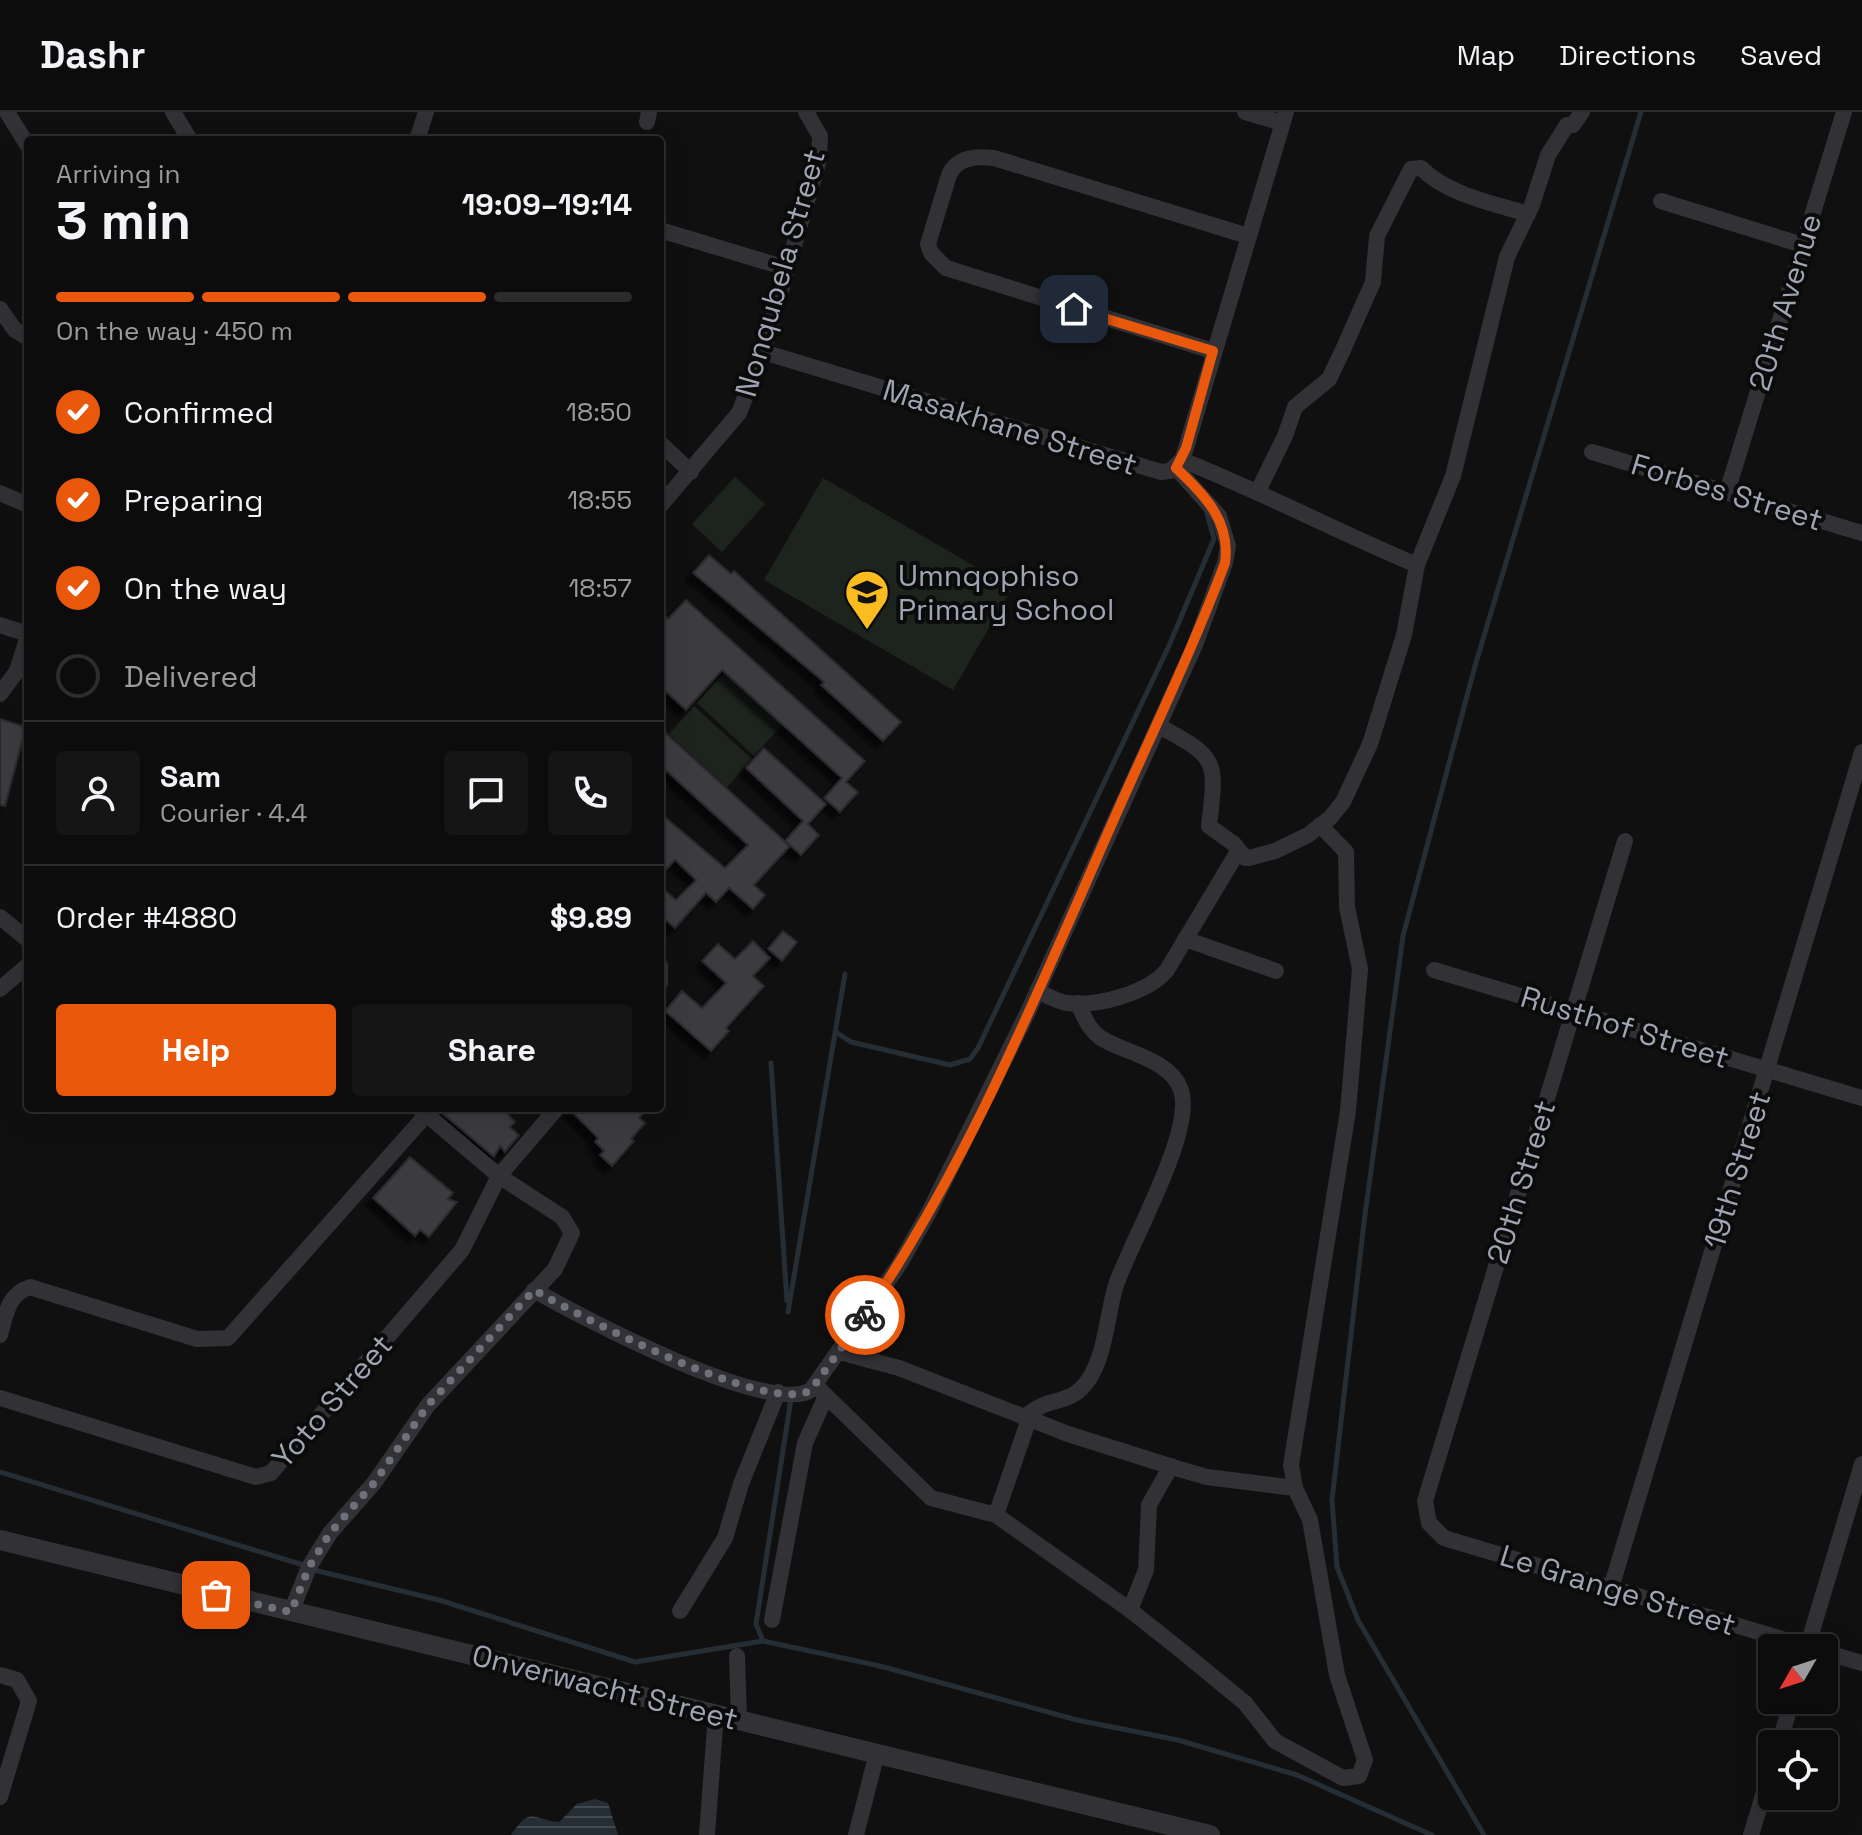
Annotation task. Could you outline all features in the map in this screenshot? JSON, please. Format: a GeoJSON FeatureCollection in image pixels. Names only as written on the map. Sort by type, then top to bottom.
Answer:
{"type":"FeatureCollection","features":[{"type":"Feature","properties":{"kind":"street"},"geometry":{"type":"LineString","coordinates":[[7,112],[24,140]]}},
{"type":"Feature","properties":{"kind":"street"},"geometry":{"type":"LineString","coordinates":[[173,112],[188,136]]}},
{"type":"Feature","properties":{"kind":"street"},"geometry":{"type":"LineString","coordinates":[[418,136],[426,112]]}},
{"type":"Feature","properties":{"kind":"street","name":"Nonqubela Street"},"geometry":{"type":"LineString","coordinates":[[664,502],[739,413],[763,352],[821,148],[817,126],[806,112]]}},
{"type":"Feature","properties":{"kind":"street"},"geometry":{"type":"LineString","coordinates":[[1245,112],[1284,118]]}},
{"type":"Feature","properties":{"kind":"street"},"geometry":{"type":"LineString","coordinates":[[1037,991],[1068,1003],[1078,1003],[1117,996],[1155,981],[1185,939],[1237,853],[1249,858],[1275,851],[1320,825],[1343,802],[1381,714],[1404,635],[1417,565],[1453,476],[1507,257],[1528,214],[1548,155],[1567,125],[1573,125],[1582,112]]}},
{"type":"Feature","properties":{"kind":"street","name":"20th Avenue"},"geometry":{"type":"LineString","coordinates":[[1727,492],[1844,112]]}},
{"type":"Feature","properties":{"kind":"street","name":"Masakhane Street"},"geometry":{"type":"LineString","coordinates":[[763,352],[1161,472],[1179,464],[1284,118]]}},
{"type":"Feature","properties":{"kind":"street"},"geometry":{"type":"LineString","coordinates":[[1213,351],[946,268],[931,253],[928,244],[944,189],[951,169],[958,163],[967,158],[994,158],[1248,236]]}},
{"type":"Feature","properties":{"kind":"street"},"geometry":{"type":"LineString","coordinates":[[1258,491],[1285,436],[1295,407],[1329,379],[1342,352],[1373,282],[1377,236],[1411,169],[1421,168],[1431,177],[1469,196],[1528,214]]}},
{"type":"Feature","properties":{"kind":"street"},"geometry":{"type":"LineString","coordinates":[[1661,201],[1803,245]]}},
{"type":"Feature","properties":{"kind":"street"},"geometry":{"type":"LineString","coordinates":[[664,231],[786,268]]}},
{"type":"Feature","properties":{"kind":"street"},"geometry":{"type":"LineString","coordinates":[[0,309],[15,330],[24,336]]}},
{"type":"Feature","properties":{"kind":"street"},"geometry":{"type":"LineString","coordinates":[[664,447],[691,472]]}},
{"type":"Feature","properties":{"kind":"street","name":"Forbes Street"},"geometry":{"type":"LineString","coordinates":[[1592,452],[1862,533]]}},
{"type":"Feature","properties":{"kind":"street"},"geometry":{"type":"LineString","coordinates":[[1179,464],[1258,491],[1337,531],[1417,565]]}},
{"type":"Feature","properties":{"kind":"street"},"geometry":{"type":"LineString","coordinates":[[772,1620],[805,1443],[820,1390],[839,1352],[899,1265],[929,1212],[1037,991],[1159,726],[1195,645],[1225,563],[1228,546],[1219,516],[1179,464]]}},
{"type":"Feature","properties":{"kind":"street"},"geometry":{"type":"LineString","coordinates":[[0,493],[24,503]]}},
{"type":"Feature","properties":{"kind":"street"},"geometry":{"type":"LineString","coordinates":[[0,625],[24,634]]}},
{"type":"Feature","properties":{"kind":"street"},"geometry":{"type":"LineString","coordinates":[[0,694],[17,671],[24,648]]}},
{"type":"Feature","properties":{"kind":"street"},"geometry":{"type":"LineString","coordinates":[[1159,726],[1201,748],[1215,772],[1209,826],[1244,857]]}},
{"type":"Feature","properties":{"kind":"street","name":"19th Street"},"geometry":{"type":"LineString","coordinates":[[1611,1588],[1862,752]]}},
{"type":"Feature","properties":{"kind":"street"},"geometry":{"type":"LineString","coordinates":[[820,1390],[931,1498],[996,1515],[1130,1610],[1245,1703],[1275,1741],[1343,1778],[1359,1776],[1365,1760],[1337,1675],[1310,1520],[1295,1488],[1291,1465],[1348,1111],[1360,969],[1347,907],[1346,852],[1320,825]]}},
{"type":"Feature","properties":{"kind":"street","name":"20th Street"},"geometry":{"type":"LineString","coordinates":[[1429,1523],[1425,1501],[1625,841]]}},
{"type":"Feature","properties":{"kind":"street"},"geometry":{"type":"LineString","coordinates":[[0,917],[24,937]]}},
{"type":"Feature","properties":{"kind":"street"},"geometry":{"type":"LineString","coordinates":[[1185,939],[1276,971]]}},
{"type":"Feature","properties":{"kind":"street"},"geometry":{"type":"LineString","coordinates":[[0,989],[24,968]]}},
{"type":"Feature","properties":{"kind":"street","name":"Rusthof Street"},"geometry":{"type":"LineString","coordinates":[[1434,970],[1862,1098]]}},
{"type":"Feature","properties":{"kind":"street"},"geometry":{"type":"LineString","coordinates":[[996,1515],[1026,1418],[1041,1403],[1072,1398],[1090,1377],[1131,1244],[1163,1177],[1182,1116],[1182,1091],[1177,1081],[1143,1057],[1098,1036],[1078,1003]]}},
{"type":"Feature","properties":{"kind":"street"},"geometry":{"type":"LineString","coordinates":[[0,1335],[9,1302],[15,1294],[30,1287],[197,1339],[228,1338],[422,1112],[499,1176],[562,1217],[572,1230],[555,1269],[428,1405],[374,1483],[330,1533],[309,1567],[291,1612]]}},
{"type":"Feature","properties":{"kind":"street","name":"Yoto Street"},"geometry":{"type":"LineString","coordinates":[[0,1398],[256,1477],[271,1473],[462,1250],[499,1176],[554,1112]]}},
{"type":"Feature","properties":{"kind":"street"},"geometry":{"type":"LineString","coordinates":[[534,1290],[603,1329],[660,1355],[751,1387],[804,1394],[820,1390]]}},
{"type":"Feature","properties":{"kind":"street"},"geometry":{"type":"LineString","coordinates":[[839,1352],[899,1368],[1026,1418],[1207,1477],[1295,1488]]}},
{"type":"Feature","properties":{"kind":"street"},"geometry":{"type":"LineString","coordinates":[[680,1611],[725,1538],[755,1443],[778,1392]]}},
{"type":"Feature","properties":{"kind":"street"},"geometry":{"type":"LineString","coordinates":[[1817,1634],[1862,1464]]}},
{"type":"Feature","properties":{"kind":"street"},"geometry":{"type":"LineString","coordinates":[[1130,1610],[1146,1570],[1149,1505],[1171,1466]]}},
{"type":"Feature","properties":{"kind":"street","name":"Le Grange Street"},"geometry":{"type":"LineString","coordinates":[[1429,1523],[1444,1538],[1763,1634]]}},
{"type":"Feature","properties":{"kind":"street","name":"Onverwacht Street"},"geometry":{"type":"LineString","coordinates":[[0,1540],[1210,1835]]}},
{"type":"Feature","properties":{"kind":"street"},"geometry":{"type":"LineString","coordinates":[[737,1656],[739,1719]]}},
{"type":"Feature","properties":{"kind":"street","name":"Le Grange Street"},"geometry":{"type":"LineString","coordinates":[[1838,1656],[1862,1663]]}},
{"type":"Feature","properties":{"kind":"street"},"geometry":{"type":"LineString","coordinates":[[0,1675],[17,1680],[26,1690],[28,1711],[0,1797]]}},
{"type":"Feature","properties":{"kind":"street"},"geometry":{"type":"LineString","coordinates":[[707,1835],[716,1713]]}},
{"type":"Feature","properties":{"kind":"street"},"geometry":{"type":"LineString","coordinates":[[856,1835],[877,1753]]}},
{"type":"Feature","properties":{"kind":"street"},"geometry":{"type":"LineString","coordinates":[[1751,1835],[1759,1810]]}},
{"type":"Feature","properties":{"kind":"shaded area"},"geometry":{"type":"Polygon","coordinates":[[[735,477],[765,504],[722,552],[692,524],[735,477]]]}},
{"type":"Feature","properties":{"kind":"shaded area"},"geometry":{"type":"Polygon","coordinates":[[[823,478],[1012,588],[953,690],[764,580],[823,478]]]}},
{"type":"Feature","properties":{"kind":"shaded area"},"geometry":{"type":"Polygon","coordinates":[[[724,673],[782,725],[754,756],[697,703],[724,673]]]}},
{"type":"Feature","properties":{"kind":"shaded area"},"geometry":{"type":"Polygon","coordinates":[[[694,706],[752,759],[727,787],[669,734],[694,706]]]}},
{"type":"Feature","properties":{"kind":"shaded area"},"geometry":{"type":"Polygon","coordinates":[[[595,1799],[608,1803],[618,1835],[511,1835],[528,1817],[559,1822],[577,1804],[595,1799]]]}},
{"type":"Feature","properties":{"kind":"building"},"geometry":{"type":"Polygon","coordinates":[[[709,555],[731,574],[734,571],[901,722],[883,741],[821,685],[824,682],[693,573],[709,555]]]}},
{"type":"Feature","properties":{"kind":"building"},"geometry":{"type":"Polygon","coordinates":[[[686,600],[865,761],[846,782],[858,792],[840,812],[824,798],[842,778],[722,670],[686,710],[664,690],[664,616],[668,619],[686,600]]]}},
{"type":"Feature","properties":{"kind":"building"},"geometry":{"type":"Polygon","coordinates":[[[0,719],[24,726],[24,735],[5,806],[0,805],[0,719]]]}},
{"type":"Feature","properties":{"kind":"building"},"geometry":{"type":"Polygon","coordinates":[[[664,732],[790,846],[754,885],[765,895],[753,909],[729,888],[716,902],[706,893],[675,928],[664,918],[664,890],[676,900],[696,880],[675,860],[664,872],[664,816],[725,868],[748,845],[664,769],[664,732]]]}},
{"type":"Feature","properties":{"kind":"building"},"geometry":{"type":"Polygon","coordinates":[[[764,748],[826,804],[808,824],[819,835],[801,855],[785,841],[803,821],[746,768],[764,748]]]}},
{"type":"Feature","properties":{"kind":"building"},"geometry":{"type":"Polygon","coordinates":[[[783,931],[797,942],[782,961],[768,949],[783,931]]]}},
{"type":"Feature","properties":{"kind":"building"},"geometry":{"type":"Polygon","coordinates":[[[753,941],[770,958],[753,976],[764,986],[726,1028],[729,1031],[711,1051],[665,1011],[682,991],[702,1008],[726,983],[702,961],[718,944],[735,959],[753,941]]]}},
{"type":"Feature","properties":{"kind":"building"},"geometry":{"type":"Polygon","coordinates":[[[441,1112],[506,1112],[515,1122],[510,1127],[519,1135],[505,1152],[500,1146],[494,1157],[441,1112]]]}},
{"type":"Feature","properties":{"kind":"building"},"geometry":{"type":"Polygon","coordinates":[[[572,1112],[644,1112],[639,1118],[645,1123],[612,1166],[600,1155],[604,1151],[595,1142],[598,1138],[572,1112]]]}},
{"type":"Feature","properties":{"kind":"building"},"geometry":{"type":"Polygon","coordinates":[[[410,1157],[453,1193],[448,1199],[457,1202],[429,1237],[420,1230],[415,1236],[373,1198],[410,1157]]]}},
{"type":"Feature","properties":{"kind":"waterway"},"geometry":{"type":"LineString","coordinates":[[1484,1835],[1358,1620],[1337,1567],[1332,1500],[1364,1222],[1403,936],[1475,666],[1641,112]]}},
{"type":"Feature","properties":{"kind":"waterway"},"geometry":{"type":"LineString","coordinates":[[836,1032],[851,1042],[950,1065],[970,1059],[978,1048],[1168,648],[1214,539],[1207,513]]}},
{"type":"Feature","properties":{"kind":"waterway"},"geometry":{"type":"LineString","coordinates":[[788,1312],[845,974]]}},
{"type":"Feature","properties":{"kind":"waterway"},"geometry":{"type":"LineString","coordinates":[[771,1063],[787,1301]]}},
{"type":"Feature","properties":{"kind":"waterway"},"geometry":{"type":"LineString","coordinates":[[791,1399],[756,1624],[763,1641],[880,1666],[1077,1720],[1178,1740],[1297,1775],[1432,1835]]}},
{"type":"Feature","properties":{"kind":"waterway"},"geometry":{"type":"LineString","coordinates":[[0,1472],[303,1565]]}},
{"type":"Feature","properties":{"kind":"waterway"},"geometry":{"type":"LineString","coordinates":[[314,1570],[439,1600],[635,1662],[763,1641]]}},
{"type":"Feature","properties":{"kind":"way so far"},"geometry":{"type":"LineString","coordinates":[[216,1595],[291,1612],[323,1542],[374,1483],[421,1413],[534,1290],[603,1329],[660,1355],[751,1387],[791,1394],[804,1394],[811,1390],[865,1315]]}},
{"type":"Feature","properties":{"kind":"place","name":"Umnqophiso Primary School"},"geometry":{"type":"Point","coordinates":[867,631]}},
{"type":"Feature","properties":{"kind":"route"},"geometry":{"type":"LineString","coordinates":[[865,1315],[899,1265],[929,1212],[1027,1014],[1195,645],[1225,563],[1228,546],[1219,516],[1208,500],[1176,468],[1186,448],[1213,351],[1074,309]]}}]}
